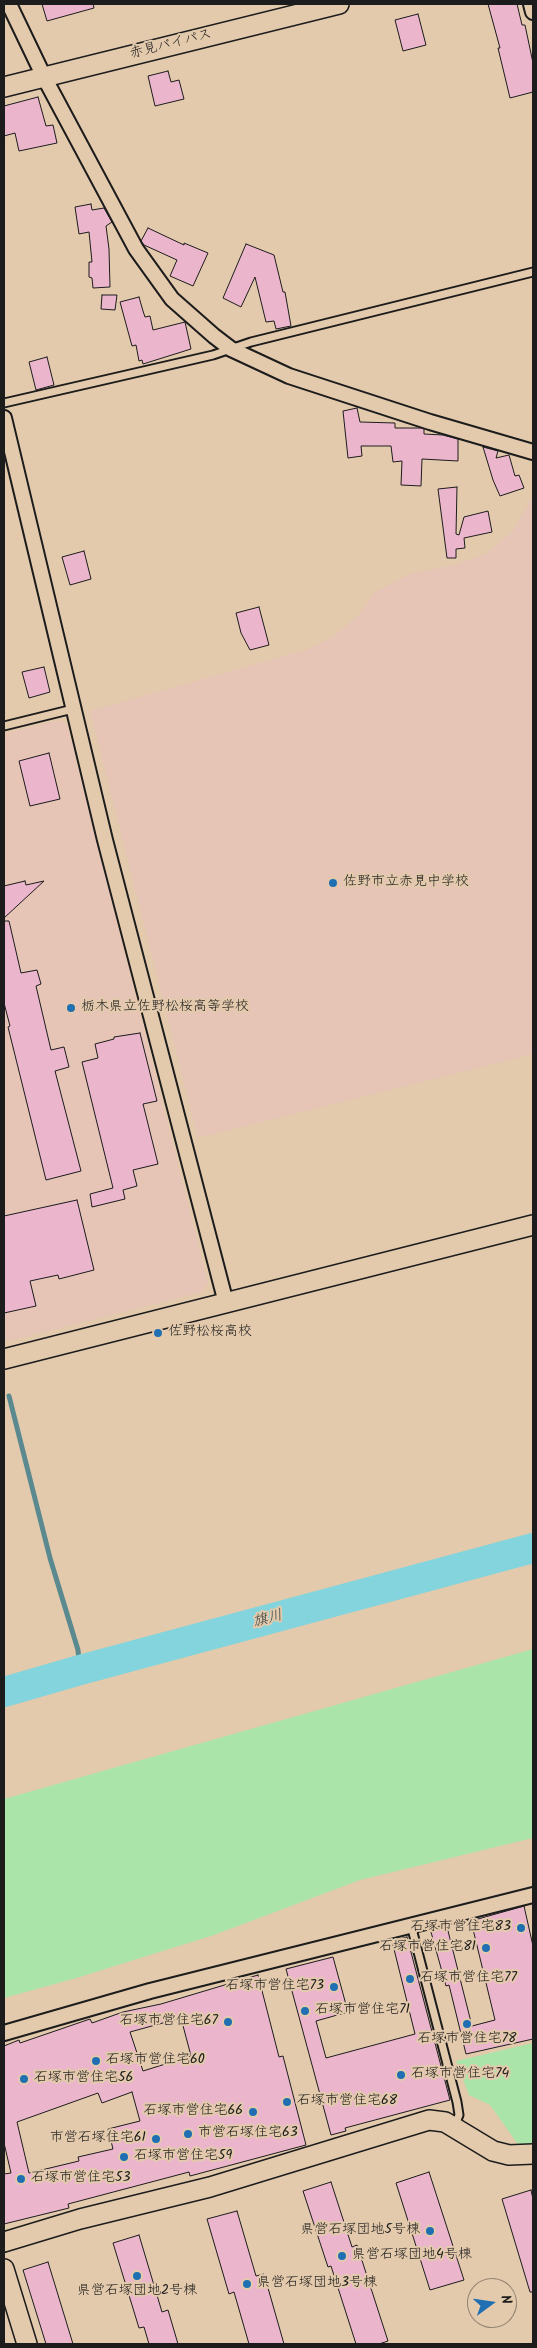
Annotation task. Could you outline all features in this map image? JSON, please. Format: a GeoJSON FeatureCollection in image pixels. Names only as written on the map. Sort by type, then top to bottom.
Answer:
{"type":"FeatureCollection","features":[{"type":"Feature","properties":{"kind":"street"},"geometry":{"type":"LineString","coordinates":[[8,4],[44,77],[136,249],[155,278],[172,299],[231,349],[289,376],[430,422],[533,452]]}},
{"type":"Feature","properties":{"kind":"street","name":"赤見バイパス"},"geometry":{"type":"LineString","coordinates":[[4,87],[339,4]]}},
{"type":"Feature","properties":{"kind":"street"},"geometry":{"type":"LineString","coordinates":[[531,4],[533,12]]}},
{"type":"Feature","properties":{"kind":"street"},"geometry":{"type":"LineString","coordinates":[[4,418],[73,709],[226,1304]]}},
{"type":"Feature","properties":{"kind":"street"},"geometry":{"type":"LineString","coordinates":[[4,1359],[533,1225]]}},
{"type":"Feature","properties":{"kind":"street"},"geometry":{"type":"LineString","coordinates":[[4,2033],[150,1991],[533,1895]]}},
{"type":"Feature","properties":{"kind":"street"},"geometry":{"type":"LineString","coordinates":[[4,2242],[80,2219],[210,2187],[429,2120],[445,2122],[454,2126],[472,2140],[493,2151],[509,2154],[533,2154]]}},
{"type":"Feature","properties":{"kind":"street"},"geometry":{"type":"LineString","coordinates":[[4,2269],[27,2344]]}},
{"type":"Feature","properties":{"kind":"lane"},"geometry":{"type":"LineString","coordinates":[[4,403],[213,355],[533,272]]}},
{"type":"Feature","properties":{"kind":"lane"},"geometry":{"type":"LineString","coordinates":[[4,726],[73,709]]}},
{"type":"Feature","properties":{"kind":"lane"},"geometry":{"type":"LineString","coordinates":[[411,1926],[458,2102],[459,2114],[454,2126]]}},
{"type":"Feature","properties":{"kind":"shaded area","name":"佐野市立赤見中学校"},"geometry":{"type":"Polygon","coordinates":[[[533,496],[533,1054],[198,1138],[90,711],[306,650],[333,637],[358,616],[375,592],[412,573],[455,565],[487,553],[512,532],[533,496]]]}},
{"type":"Feature","properties":{"kind":"shaded area","name":"栃木県立佐野松桜高等学校"},"geometry":{"type":"Polygon","coordinates":[[[59,720],[67,724],[208,1283],[202,1292],[4,1342],[4,734],[59,720]]]}},
{"type":"Feature","properties":{"kind":"green space"},"geometry":{"type":"Polygon","coordinates":[[[533,1649],[533,1838],[360,1880],[214,1935],[73,1979],[4,1998],[4,1799],[533,1649]]]}},
{"type":"Feature","properties":{"kind":"green space"},"geometry":{"type":"Polygon","coordinates":[[[533,2043],[533,2144],[525,2146],[517,2143],[490,2105],[469,2095],[456,2061],[533,2043]]]}},
{"type":"Feature","properties":{"kind":"building"},"geometry":{"type":"Polygon","coordinates":[[[42,4],[93,4],[94,8],[47,21],[42,4]]]}},
{"type":"Feature","properties":{"kind":"building"},"geometry":{"type":"Polygon","coordinates":[[[488,4],[517,4],[522,25],[525,25],[533,63],[533,92],[510,98],[498,48],[500,48],[488,4]]]}},
{"type":"Feature","properties":{"kind":"building"},"geometry":{"type":"Polygon","coordinates":[[[418,14],[426,45],[403,51],[395,20],[418,14]]]}},
{"type":"Feature","properties":{"kind":"building"},"geometry":{"type":"Polygon","coordinates":[[[168,71],[171,82],[179,80],[184,99],[155,106],[148,76],[168,71]]]}},
{"type":"Feature","properties":{"kind":"building"},"geometry":{"type":"Polygon","coordinates":[[[38,97],[46,126],[53,125],[57,143],[19,151],[15,133],[4,136],[4,106],[38,97]]]}},
{"type":"Feature","properties":{"kind":"building"},"geometry":{"type":"Polygon","coordinates":[[[91,204],[92,210],[104,208],[112,222],[106,226],[110,287],[93,288],[92,278],[89,277],[89,262],[92,262],[89,232],[79,234],[75,207],[91,204]]]}},
{"type":"Feature","properties":{"kind":"building"},"geometry":{"type":"Polygon","coordinates":[[[148,228],[184,245],[184,243],[208,253],[193,286],[170,276],[177,260],[144,245],[141,241],[148,228]]]}},
{"type":"Feature","properties":{"kind":"building"},"geometry":{"type":"Polygon","coordinates":[[[246,244],[274,255],[283,292],[285,292],[291,326],[276,329],[274,321],[266,322],[255,277],[241,307],[223,298],[246,244]]]}},
{"type":"Feature","properties":{"kind":"building"},"geometry":{"type":"Polygon","coordinates":[[[102,295],[117,295],[115,310],[101,309],[102,295]]]}},
{"type":"Feature","properties":{"kind":"building"},"geometry":{"type":"Polygon","coordinates":[[[139,297],[145,317],[150,316],[153,330],[185,322],[191,349],[143,364],[142,360],[139,361],[136,345],[132,346],[120,302],[139,297]]]}},
{"type":"Feature","properties":{"kind":"building"},"geometry":{"type":"Polygon","coordinates":[[[47,357],[54,385],[36,390],[29,362],[47,357]]]}},
{"type":"Feature","properties":{"kind":"building"},"geometry":{"type":"Polygon","coordinates":[[[357,408],[360,422],[395,423],[395,428],[422,428],[424,429],[424,434],[443,435],[458,439],[458,461],[422,459],[421,486],[401,485],[402,461],[393,462],[391,446],[361,446],[362,456],[348,458],[343,411],[357,408]]]}},
{"type":"Feature","properties":{"kind":"building"},"geometry":{"type":"Polygon","coordinates":[[[483,447],[498,451],[496,458],[509,455],[515,476],[519,475],[524,488],[500,496],[483,447]]]}},
{"type":"Feature","properties":{"kind":"building"},"geometry":{"type":"Polygon","coordinates":[[[457,487],[456,534],[459,535],[464,517],[488,511],[492,532],[464,538],[465,548],[456,549],[456,558],[447,558],[438,489],[457,487]]]}},
{"type":"Feature","properties":{"kind":"building"},"geometry":{"type":"Polygon","coordinates":[[[84,551],[91,579],[70,585],[62,557],[84,551]]]}},
{"type":"Feature","properties":{"kind":"building"},"geometry":{"type":"Polygon","coordinates":[[[259,607],[269,645],[250,650],[241,633],[236,613],[259,607]]]}},
{"type":"Feature","properties":{"kind":"building"},"geometry":{"type":"Polygon","coordinates":[[[44,667],[50,692],[29,698],[22,672],[44,667]]]}},
{"type":"Feature","properties":{"kind":"building"},"geometry":{"type":"Polygon","coordinates":[[[49,753],[60,799],[30,806],[19,761],[49,753]]]}},
{"type":"Feature","properties":{"kind":"building"},"geometry":{"type":"Polygon","coordinates":[[[25,881],[26,885],[44,881],[4,918],[4,886],[25,881]]]}},
{"type":"Feature","properties":{"kind":"building"},"geometry":{"type":"Polygon","coordinates":[[[4,921],[9,921],[21,973],[37,970],[41,984],[36,986],[51,1050],[64,1047],[69,1067],[55,1071],[81,1171],[46,1180],[8,1027],[10,1026],[4,1003],[4,921]]]}},
{"type":"Feature","properties":{"kind":"building"},"geometry":{"type":"Polygon","coordinates":[[[140,1033],[157,1101],[143,1104],[158,1164],[133,1170],[137,1186],[123,1190],[125,1199],[92,1207],[90,1194],[113,1188],[82,1062],[98,1058],[95,1044],[114,1039],[114,1037],[140,1033]]]}},
{"type":"Feature","properties":{"kind":"building"},"geometry":{"type":"Polygon","coordinates":[[[77,1200],[94,1270],[59,1279],[58,1275],[30,1281],[36,1306],[4,1313],[4,1216],[77,1200]]]}},
{"type":"Feature","properties":{"kind":"building"},"geometry":{"type":"Polygon","coordinates":[[[524,1906],[533,1946],[533,2039],[466,2054],[449,1985],[446,1986],[431,1932],[447,1927],[472,2026],[495,2020],[471,1921],[524,1906]]]}},
{"type":"Feature","properties":{"kind":"building"},"geometry":{"type":"Polygon","coordinates":[[[407,1937],[450,2100],[345,2128],[346,2131],[331,2135],[286,1969],[333,1957],[348,2012],[316,2021],[326,2058],[415,2034],[392,1941],[407,1937]]]}},
{"type":"Feature","properties":{"kind":"building"},"geometry":{"type":"Polygon","coordinates":[[[258,1975],[279,2057],[283,2056],[306,2145],[190,2176],[189,2172],[68,2204],[69,2208],[4,2224],[4,2174],[11,2173],[4,2143],[4,2046],[19,2040],[20,2043],[90,2019],[92,2023],[123,2012],[161,2004],[258,1975]],[[181,2018],[130,2032],[143,2071],[191,2056],[181,2018]],[[132,2092],[102,2103],[98,2093],[17,2122],[29,2173],[79,2161],[78,2157],[113,2149],[108,2129],[140,2121],[132,2092]]]}},
{"type":"Feature","properties":{"kind":"building","name":"県営石塚団地5号棟"},"geometry":{"type":"Polygon","coordinates":[[[429,2172],[464,2280],[430,2290],[396,2183],[429,2172]]]}},
{"type":"Feature","properties":{"kind":"building","name":"県営石塚団地4号棟"},"geometry":{"type":"Polygon","coordinates":[[[331,2182],[352,2247],[357,2245],[388,2341],[379,2344],[356,2344],[331,2266],[328,2267],[303,2191],[331,2182]]]}},
{"type":"Feature","properties":{"kind":"building"},"geometry":{"type":"Polygon","coordinates":[[[531,2190],[533,2199],[533,2292],[530,2292],[502,2199],[531,2190]]]}},
{"type":"Feature","properties":{"kind":"building","name":"県営石塚団地3号棟"},"geometry":{"type":"Polygon","coordinates":[[[237,2211],[256,2276],[264,2274],[284,2344],[249,2344],[234,2292],[229,2294],[207,2219],[237,2211]]]}},
{"type":"Feature","properties":{"kind":"building","name":"県営石塚団地2号棟"},"geometry":{"type":"Polygon","coordinates":[[[139,2235],[162,2312],[168,2310],[178,2344],[149,2344],[144,2327],[139,2328],[113,2243],[139,2235]]]}},
{"type":"Feature","properties":{"kind":"building"},"geometry":{"type":"Polygon","coordinates":[[[48,2262],[73,2344],[46,2344],[23,2270],[48,2262]]]}},
{"type":"Feature","properties":{"kind":"waterway"},"geometry":{"type":"LineString","coordinates":[[9,1396],[50,1558],[78,1650],[80,1670]]}},
{"type":"Feature","properties":{"kind":"waterway","name":"旗川"},"geometry":{"type":"LineString","coordinates":[[4,1692],[533,1548]]}},
{"type":"Feature","properties":{"kind":"place","name":"佐野市立赤見中学校"},"geometry":{"type":"Point","coordinates":[333,883]}},
{"type":"Feature","properties":{"kind":"place","name":"栃木県立佐野松桜高等学校"},"geometry":{"type":"Point","coordinates":[71,1008]}},
{"type":"Feature","properties":{"kind":"place","name":"佐野松桜高校"},"geometry":{"type":"Point","coordinates":[158,1333]}},
{"type":"Feature","properties":{"kind":"place","name":"石塚市営住宅83"},"geometry":{"type":"Point","coordinates":[521,1928]}},
{"type":"Feature","properties":{"kind":"place","name":"石塚市営住宅81"},"geometry":{"type":"Point","coordinates":[486,1948]}},
{"type":"Feature","properties":{"kind":"place","name":"石塚市営住宅77"},"geometry":{"type":"Point","coordinates":[410,1979]}},
{"type":"Feature","properties":{"kind":"place","name":"石塚市営住宅73"},"geometry":{"type":"Point","coordinates":[334,1987]}},
{"type":"Feature","properties":{"kind":"place","name":"石塚市営住宅71"},"geometry":{"type":"Point","coordinates":[305,2011]}},
{"type":"Feature","properties":{"kind":"place","name":"石塚市営住宅67"},"geometry":{"type":"Point","coordinates":[228,2022]}},
{"type":"Feature","properties":{"kind":"place","name":"石塚市営住宅78"},"geometry":{"type":"Point","coordinates":[467,2024]}},
{"type":"Feature","properties":{"kind":"place","name":"石塚市営住宅60"},"geometry":{"type":"Point","coordinates":[96,2061]}},
{"type":"Feature","properties":{"kind":"place","name":"石塚市営住宅74"},"geometry":{"type":"Point","coordinates":[401,2075]}},
{"type":"Feature","properties":{"kind":"place","name":"石塚市営住宅56"},"geometry":{"type":"Point","coordinates":[24,2079]}},
{"type":"Feature","properties":{"kind":"place","name":"石塚市営住宅68"},"geometry":{"type":"Point","coordinates":[287,2102]}},
{"type":"Feature","properties":{"kind":"place","name":"石塚市営住宅66"},"geometry":{"type":"Point","coordinates":[253,2112]}},
{"type":"Feature","properties":{"kind":"place","name":"市営石塚住宅63"},"geometry":{"type":"Point","coordinates":[188,2134]}},
{"type":"Feature","properties":{"kind":"place","name":"市営石塚住宅61"},"geometry":{"type":"Point","coordinates":[156,2139]}},
{"type":"Feature","properties":{"kind":"place","name":"石塚市営住宅59"},"geometry":{"type":"Point","coordinates":[124,2157]}},
{"type":"Feature","properties":{"kind":"place","name":"石塚市営住宅53"},"geometry":{"type":"Point","coordinates":[21,2179]}},
{"type":"Feature","properties":{"kind":"place","name":"県営石塚団地5号棟"},"geometry":{"type":"Point","coordinates":[430,2231]}},
{"type":"Feature","properties":{"kind":"place","name":"県営石塚団地4号棟"},"geometry":{"type":"Point","coordinates":[342,2256]}},
{"type":"Feature","properties":{"kind":"place","name":"県営石塚団地2号棟"},"geometry":{"type":"Point","coordinates":[137,2276]}},
{"type":"Feature","properties":{"kind":"place","name":"県営石塚団地3号棟"},"geometry":{"type":"Point","coordinates":[247,2284]}}]}
